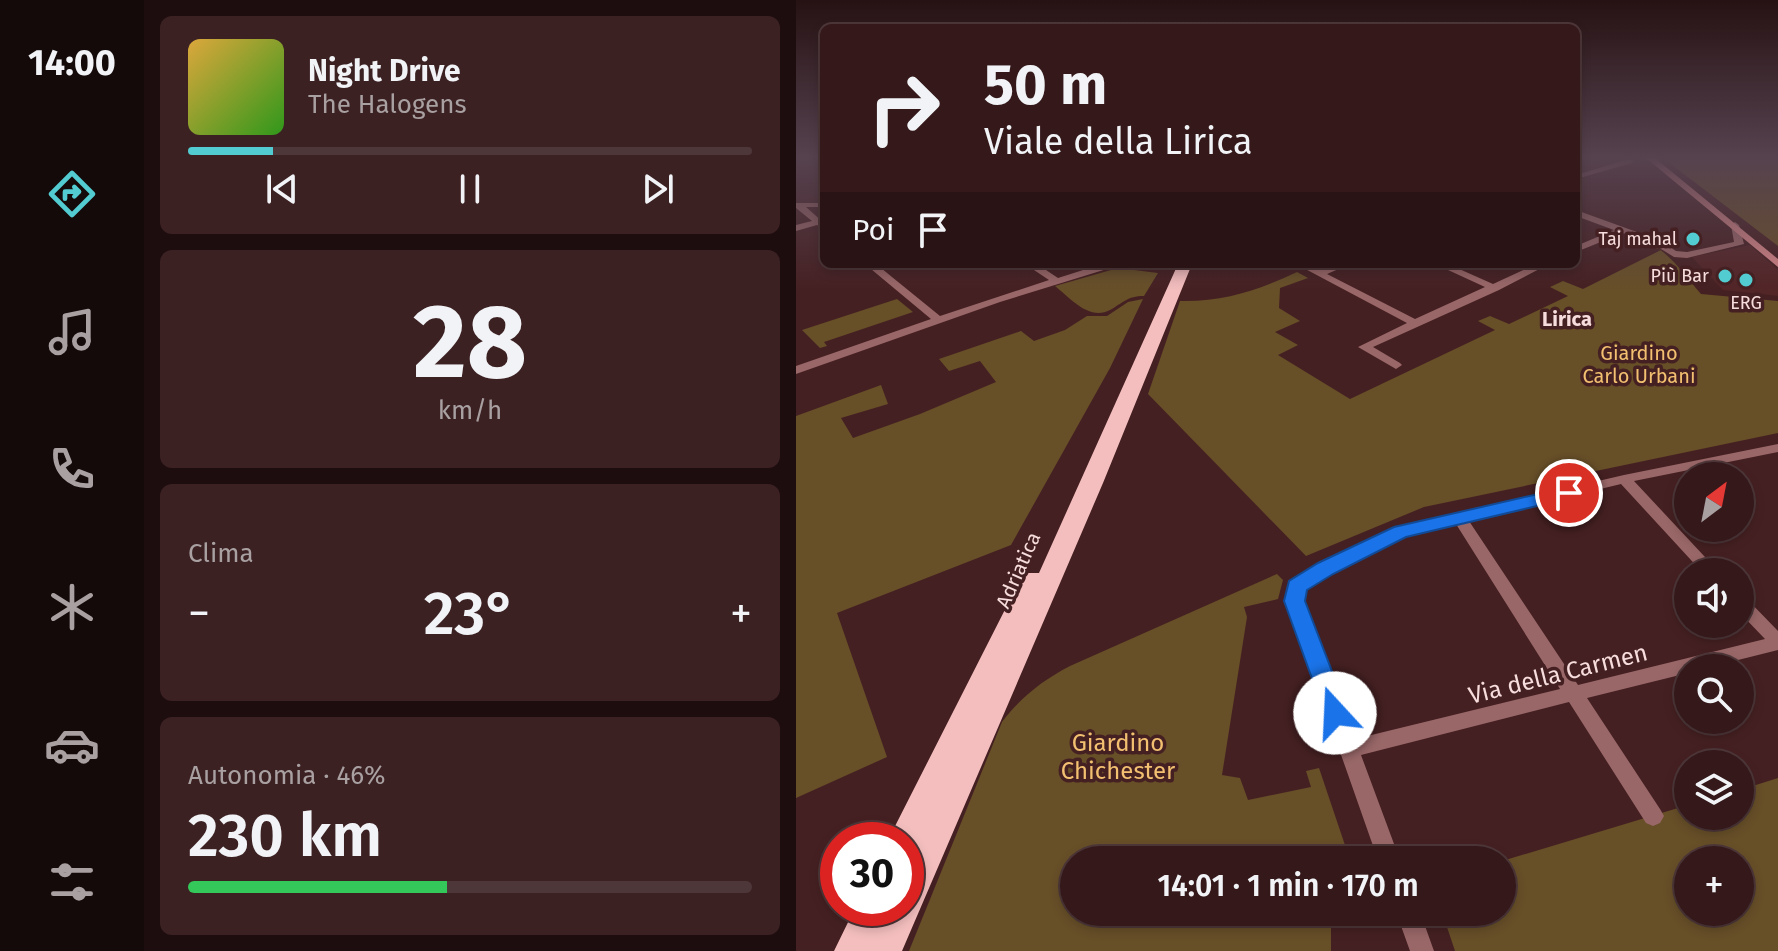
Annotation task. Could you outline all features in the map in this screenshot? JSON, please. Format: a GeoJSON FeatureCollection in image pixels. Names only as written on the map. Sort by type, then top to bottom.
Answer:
{"type":"FeatureCollection","features":[{"type":"Feature","properties":{"kind":"highway","name":"Adriatica"},"geometry":{"type":"LineString","coordinates":[[914,822],[1053,539],[1171,268]]}},
{"type":"Feature","properties":{"kind":"highway","name":"Adriatica"},"geometry":{"type":"LineString","coordinates":[[924,859],[1183,268]]}},
{"type":"Feature","properties":{"kind":"highway"},"geometry":{"type":"LineString","coordinates":[[853,951],[865,926]]}},
{"type":"Feature","properties":{"kind":"highway"},"geometry":{"type":"LineString","coordinates":[[883,951],[895,926]]}},
{"type":"Feature","properties":{"kind":"main road"},"geometry":{"type":"LineString","coordinates":[[1706,202],[1778,264]]}},
{"type":"Feature","properties":{"kind":"street"},"geometry":{"type":"LineString","coordinates":[[797,205],[820,205]]}},
{"type":"Feature","properties":{"kind":"street"},"geometry":{"type":"LineString","coordinates":[[797,205],[820,223]]}},
{"type":"Feature","properties":{"kind":"street"},"geometry":{"type":"LineString","coordinates":[[1580,214],[1656,242],[1674,254],[1687,255],[1739,244],[1735,225]]}},
{"type":"Feature","properties":{"kind":"street"},"geometry":{"type":"LineString","coordinates":[[796,228],[820,224]]}},
{"type":"Feature","properties":{"kind":"street"},"geometry":{"type":"LineString","coordinates":[[1580,247],[1622,230]]}},
{"type":"Feature","properties":{"kind":"street"},"geometry":{"type":"LineString","coordinates":[[875,268],[939,320]]}},
{"type":"Feature","properties":{"kind":"street"},"geometry":{"type":"LineString","coordinates":[[1036,268],[1055,280]]}},
{"type":"Feature","properties":{"kind":"street"},"geometry":{"type":"LineString","coordinates":[[796,370],[1097,268]]}},
{"type":"Feature","properties":{"kind":"street"},"geometry":{"type":"LineString","coordinates":[[1309,268],[1416,324]]}},
{"type":"Feature","properties":{"kind":"street"},"geometry":{"type":"LineString","coordinates":[[1319,273],[1333,268]]}},
{"type":"Feature","properties":{"kind":"street"},"geometry":{"type":"LineString","coordinates":[[1449,268],[1495,288]]}},
{"type":"Feature","properties":{"kind":"street"},"geometry":{"type":"LineString","coordinates":[[1396,365],[1364,347],[1536,268]]}},
{"type":"Feature","properties":{"kind":"street"},"geometry":{"type":"LineString","coordinates":[[1384,846],[1295,601],[1297,587],[1326,568],[1401,532],[1624,479],[1777,449]]}},
{"type":"Feature","properties":{"kind":"street"},"geometry":{"type":"LineString","coordinates":[[1624,479],[1698,558]]}},
{"type":"Feature","properties":{"kind":"street"},"geometry":{"type":"LineString","coordinates":[[1460,519],[1653,816]]}},
{"type":"Feature","properties":{"kind":"street"},"geometry":{"type":"LineString","coordinates":[[1754,617],[1778,643]]}},
{"type":"Feature","properties":{"kind":"street","name":"Via della Carmen"},"geometry":{"type":"LineString","coordinates":[[1349,749],[1778,643]]}},
{"type":"Feature","properties":{"kind":"street"},"geometry":{"type":"LineString","coordinates":[[1413,926],[1422,951]]}},
{"type":"Feature","properties":{"kind":"shaded area","name":"ERG"},"geometry":{"type":"Polygon","coordinates":[[[1750,245],[1778,270],[1778,296],[1723,290],[1692,257],[1750,245]]]}},
{"type":"Feature","properties":{"kind":"green space"},"geometry":{"type":"Polygon","coordinates":[[[1721,202],[1778,202],[1778,246],[1721,202]]]}},
{"type":"Feature","properties":{"kind":"green space"},"geometry":{"type":"Polygon","coordinates":[[[1633,235],[1645,240],[1660,249],[1628,237],[1633,235]]]}},
{"type":"Feature","properties":{"kind":"green space","name":"Giardino Carlo Urbani"},"geometry":{"type":"Polygon","coordinates":[[[1661,250],[1701,294],[1778,301],[1778,433],[1424,507],[1306,556],[1148,394],[1180,301],[1241,294],[1297,272],[1308,278],[1280,288],[1279,308],[1300,321],[1275,332],[1298,345],[1278,355],[1350,399],[1495,330],[1478,321],[1490,316],[1509,324],[1568,296],[1550,287],[1563,281],[1583,289],[1661,250]]]}},
{"type":"Feature","properties":{"kind":"green space"},"geometry":{"type":"Polygon","coordinates":[[[1118,268],[1158,273],[1144,296],[1129,299],[1102,313],[1080,307],[1055,286],[1118,268]]]}},
{"type":"Feature","properties":{"kind":"green space"},"geometry":{"type":"Polygon","coordinates":[[[897,299],[913,312],[824,342],[827,346],[820,348],[802,330],[897,299]]]}},
{"type":"Feature","properties":{"kind":"green space"},"geometry":{"type":"Polygon","coordinates":[[[1143,299],[1110,368],[1011,545],[837,613],[887,757],[796,798],[796,416],[881,385],[888,404],[841,418],[853,438],[996,382],[980,361],[949,371],[939,359],[1021,331],[1034,341],[1065,330],[1087,316],[1107,316],[1128,302],[1143,299]]]}},
{"type":"Feature","properties":{"kind":"green space","name":"Giardino Chichester"},"geometry":{"type":"Polygon","coordinates":[[[1277,574],[1283,580],[1278,599],[1244,607],[1247,617],[1222,775],[1240,778],[1248,800],[1311,787],[1306,771],[1319,768],[1345,846],[1060,846],[1060,926],[1331,926],[1331,951],[909,951],[919,926],[924,926],[924,914],[1002,722],[1042,683],[1070,666],[1277,574]]]}},
{"type":"Feature","properties":{"kind":"green space"},"geometry":{"type":"Polygon","coordinates":[[[1778,778],[1778,951],[1455,951],[1447,926],[1516,926],[1516,857],[1674,809],[1674,830],[1754,830],[1754,786],[1778,778]]]}},
{"type":"Feature","properties":{"kind":"place","name":"Taj mahal"},"geometry":{"type":"Point","coordinates":[1693,239]}},
{"type":"Feature","properties":{"kind":"place","name":"Più Bar"},"geometry":{"type":"Point","coordinates":[1725,276]}},
{"type":"Feature","properties":{"kind":"place","name":"ERG"},"geometry":{"type":"Point","coordinates":[1746,280]}},
{"type":"Feature","properties":{"kind":"district","name":"Lirica"},"geometry":{"type":"Point","coordinates":[1567,319]}},
{"type":"Feature","properties":{"kind":"route"},"geometry":{"type":"LineString","coordinates":[[1335,713],[1295,601],[1297,587],[1326,568],[1401,532],[1569,493]]}}]}
